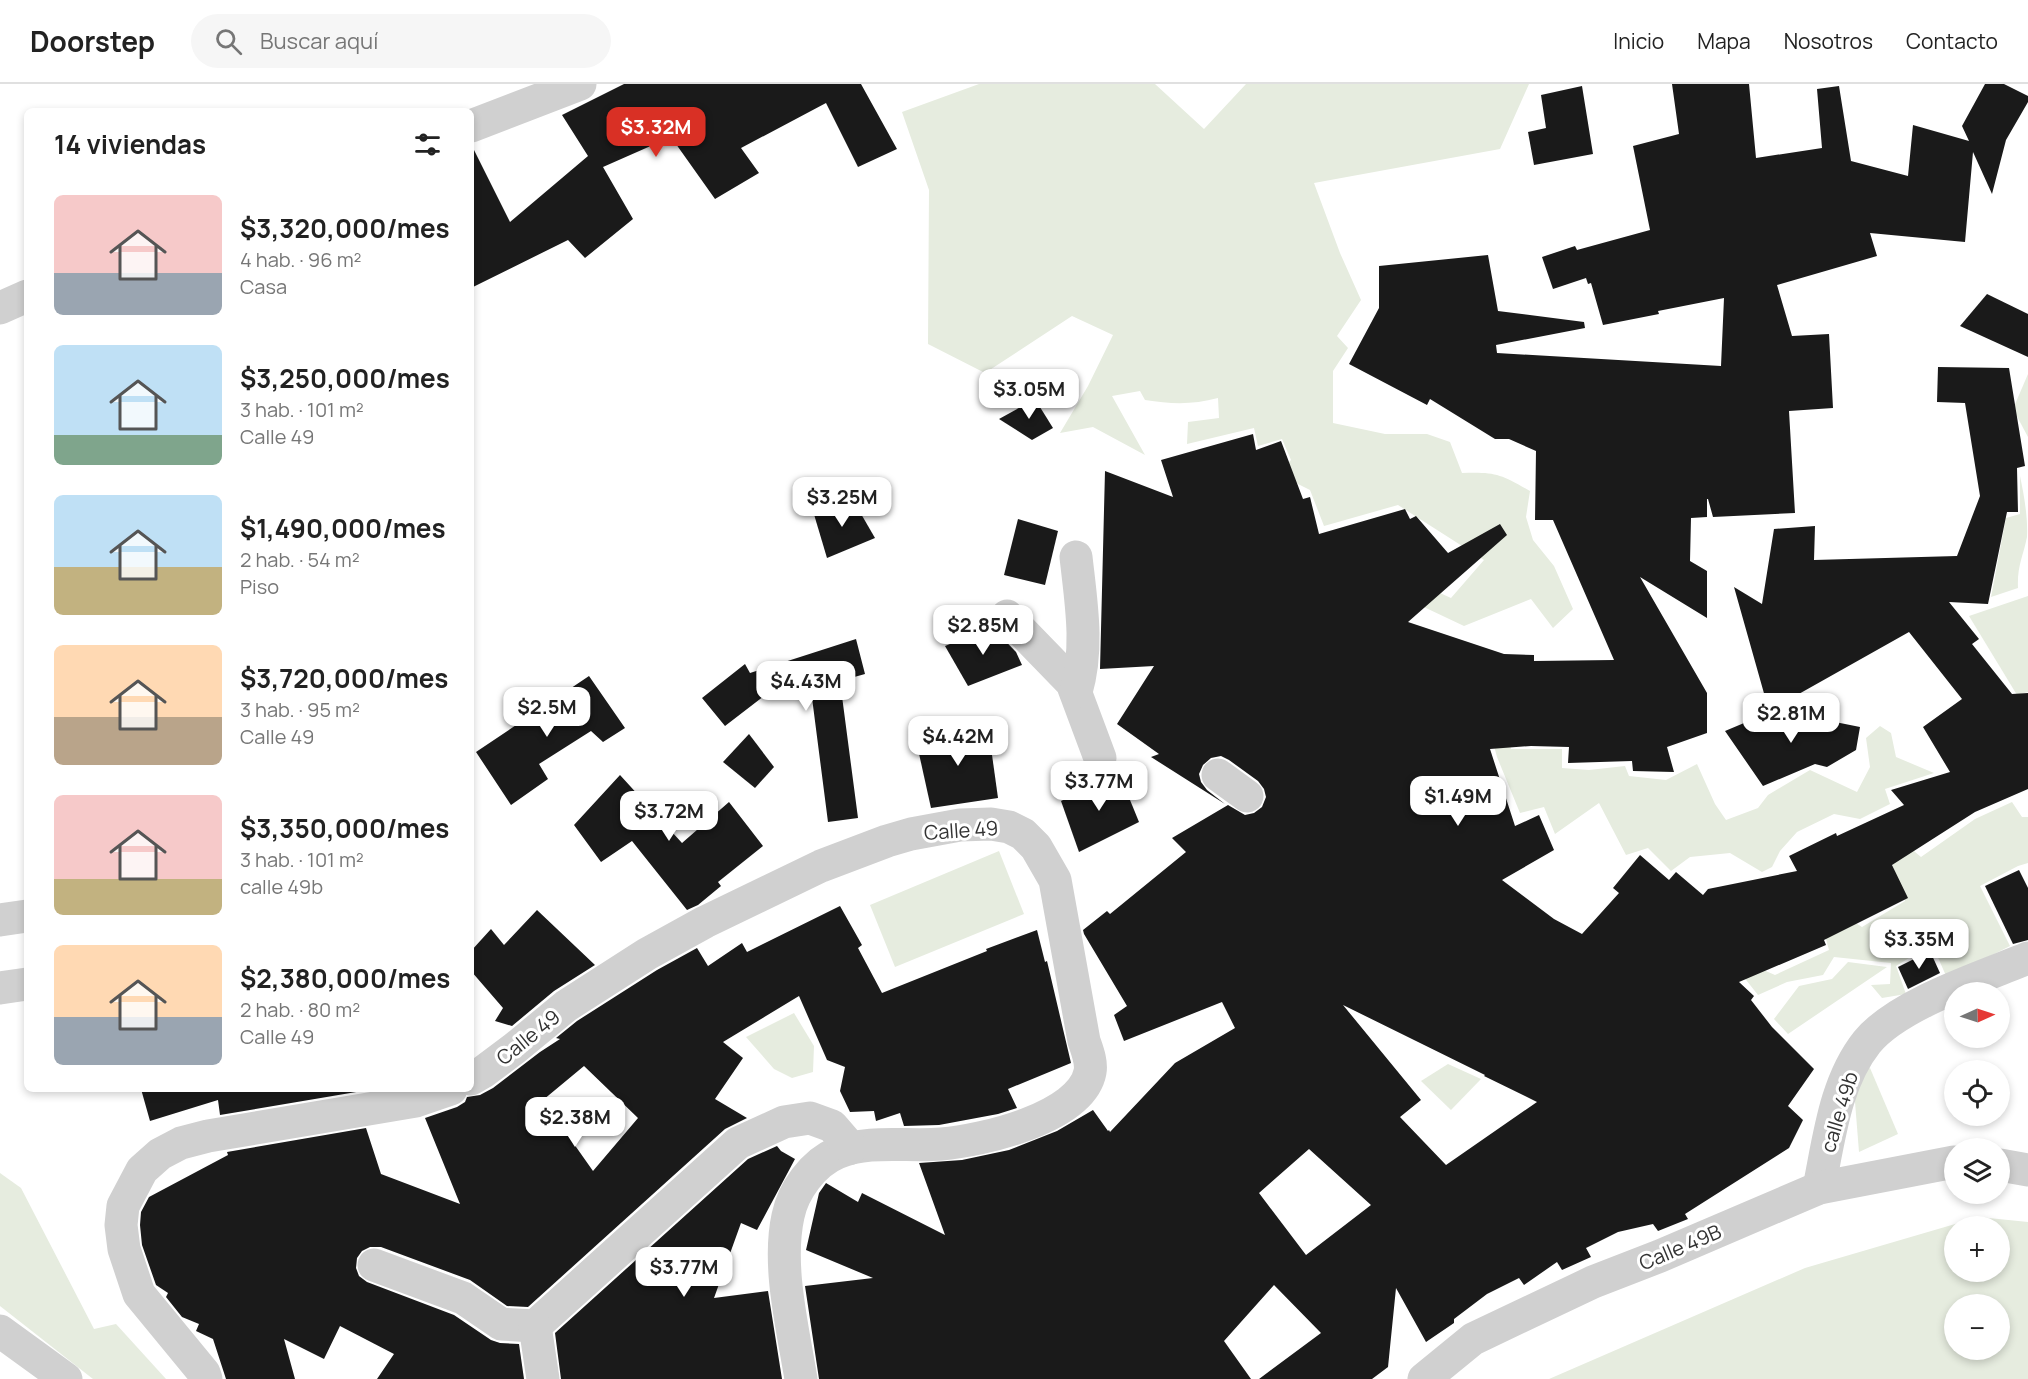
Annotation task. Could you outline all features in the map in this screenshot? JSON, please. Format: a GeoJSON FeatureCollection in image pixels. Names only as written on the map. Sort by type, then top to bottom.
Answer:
{"type":"FeatureCollection","features":[{"type":"Feature","properties":{"kind":"street"},"geometry":{"type":"LineString","coordinates":[[474,125],[580,84]]}},
{"type":"Feature","properties":{"kind":"street"},"geometry":{"type":"LineString","coordinates":[[0,308],[24,297]]}},
{"type":"Feature","properties":{"kind":"street"},"geometry":{"type":"LineString","coordinates":[[1076,557],[1084,639],[1080,678],[1076,692]]}},
{"type":"Feature","properties":{"kind":"street"},"geometry":{"type":"LineString","coordinates":[[1008,616],[1072,683],[1100,758]]}},
{"type":"Feature","properties":{"kind":"street"},"geometry":{"type":"LineString","coordinates":[[1218,775],[1247,796]]}},
{"type":"Feature","properties":{"kind":"street","name":"Calle 49"},"geometry":{"type":"LineString","coordinates":[[474,1077],[567,1006],[647,954],[759,895],[821,866],[910,834],[960,825],[1009,826],[1023,834],[1036,847],[1055,880],[1084,1041],[1089,1057],[1090,1070],[1086,1082],[1080,1092],[1044,1118],[990,1136],[942,1144],[851,1148],[824,1159],[810,1173],[788,1215],[784,1262],[801,1379]]}},
{"type":"Feature","properties":{"kind":"street"},"geometry":{"type":"LineString","coordinates":[[0,920],[24,916]]}},
{"type":"Feature","properties":{"kind":"street","name":"calle 49b"},"geometry":{"type":"LineString","coordinates":[[1819,1188],[1839,1100],[1856,1059],[1868,1041],[1896,1017],[1927,1000],[2028,958]]}},
{"type":"Feature","properties":{"kind":"street"},"geometry":{"type":"LineString","coordinates":[[0,988],[24,984]]}},
{"type":"Feature","properties":{"kind":"street"},"geometry":{"type":"LineString","coordinates":[[206,1379],[204,1373],[139,1294],[130,1271],[124,1248],[123,1206],[141,1170],[160,1154],[181,1143],[208,1136],[416,1101],[442,1092]]}},
{"type":"Feature","properties":{"kind":"street"},"geometry":{"type":"LineString","coordinates":[[374,1264],[464,1298],[501,1324],[535,1326],[738,1143],[784,1122],[810,1118],[832,1126],[851,1148]]}},
{"type":"Feature","properties":{"kind":"street","name":"Calle 49B"},"geometry":{"type":"LineString","coordinates":[[1424,1379],[1473,1339],[1593,1282],[1819,1188],[1944,1164]]}},
{"type":"Feature","properties":{"kind":"street"},"geometry":{"type":"LineString","coordinates":[[2010,1167],[2028,1170]]}},
{"type":"Feature","properties":{"kind":"street"},"geometry":{"type":"LineString","coordinates":[[535,1326],[543,1379]]}},
{"type":"Feature","properties":{"kind":"street"},"geometry":{"type":"LineString","coordinates":[[0,1330],[66,1379]]}},
{"type":"Feature","properties":{"kind":"shaded area"},"geometry":{"type":"Polygon","coordinates":[[[979,84],[1155,84],[1204,129],[1246,84],[1529,84],[1500,149],[1314,183],[1340,253],[1361,300],[1337,336],[1348,348],[1333,371],[1333,423],[1385,434],[1427,434],[1450,442],[1462,473],[1498,475],[1530,491],[1526,517],[1533,540],[1554,566],[1573,609],[1553,628],[1531,599],[1464,626],[1409,600],[1418,583],[1451,598],[1484,560],[1398,505],[1324,526],[1310,490],[1292,481],[1288,463],[1291,460],[1282,439],[1258,446],[1254,428],[1187,444],[1188,422],[1219,418],[1218,398],[1190,403],[1173,403],[1145,400],[1140,391],[1112,396],[1145,455],[1093,427],[1060,433],[1088,386],[1113,335],[1072,316],[985,373],[928,344],[929,190],[902,112],[979,84]]]}},
{"type":"Feature","properties":{"kind":"shaded area"},"geometry":{"type":"Polygon","coordinates":[[[2028,374],[2028,437],[2013,409],[2028,374]]]}},
{"type":"Feature","properties":{"kind":"shaded area"},"geometry":{"type":"Polygon","coordinates":[[[2020,476],[2027,537],[2019,567],[2018,588],[1991,597],[2006,518],[2020,514],[2020,476]]]}},
{"type":"Feature","properties":{"kind":"shaded area"},"geometry":{"type":"Polygon","coordinates":[[[2028,596],[2028,692],[2017,695],[1969,616],[2028,596]]]}},
{"type":"Feature","properties":{"kind":"shaded area"},"geometry":{"type":"Polygon","coordinates":[[[1482,701],[1502,704],[1511,749],[1562,749],[1562,768],[1589,770],[1625,766],[1629,776],[1666,780],[1697,764],[1715,804],[1726,820],[1758,808],[1768,795],[1810,770],[1857,792],[1870,767],[1866,738],[1880,726],[1891,733],[1896,757],[1934,773],[1885,789],[1890,804],[1860,819],[1834,814],[1797,832],[1780,851],[1772,867],[1762,872],[1730,853],[1690,857],[1671,871],[1648,848],[1626,855],[1599,803],[1555,834],[1544,807],[1520,813],[1497,757],[1482,701]]]}},
{"type":"Feature","properties":{"kind":"shaded area"},"geometry":{"type":"Polygon","coordinates":[[[2012,802],[2022,817],[2028,817],[2028,863],[1980,886],[2010,946],[1947,978],[1932,944],[1896,966],[1906,994],[1882,998],[1871,985],[1890,984],[1891,963],[1834,957],[1823,975],[1787,982],[1758,995],[1739,971],[1745,962],[1775,975],[1829,950],[1818,910],[1848,918],[1862,927],[1905,901],[1890,858],[1908,846],[1921,857],[1975,819],[2012,802]]]}},
{"type":"Feature","properties":{"kind":"shaded area"},"geometry":{"type":"Polygon","coordinates":[[[999,851],[1024,914],[895,967],[870,905],[999,851]]]}},
{"type":"Feature","properties":{"kind":"shaded area"},"geometry":{"type":"Polygon","coordinates":[[[1848,962],[1887,967],[1788,1034],[1774,1019],[1799,986],[1832,979],[1848,962]]]}},
{"type":"Feature","properties":{"kind":"shaded area"},"geometry":{"type":"Polygon","coordinates":[[[794,1013],[814,1046],[813,1072],[792,1078],[774,1069],[746,1037],[794,1013]]]}},
{"type":"Feature","properties":{"kind":"shaded area"},"geometry":{"type":"Polygon","coordinates":[[[1448,1064],[1481,1079],[1451,1110],[1421,1081],[1448,1064]]]}},
{"type":"Feature","properties":{"kind":"shaded area"},"geometry":{"type":"Polygon","coordinates":[[[1870,1068],[1898,1134],[1859,1152],[1853,1077],[1870,1068]]]}},
{"type":"Feature","properties":{"kind":"shaded area"},"geometry":{"type":"Polygon","coordinates":[[[0,1173],[21,1188],[94,1329],[116,1324],[166,1379],[93,1379],[0,1306],[0,1173]]]}},
{"type":"Feature","properties":{"kind":"shaded area"},"geometry":{"type":"Polygon","coordinates":[[[2010,1220],[2028,1222],[2028,1379],[1549,1379],[1805,1268],[1944,1227],[1944,1282],[2010,1282],[2010,1220]]]}},
{"type":"Feature","properties":{"kind":"building"},"geometry":{"type":"Polygon","coordinates":[[[624,84],[861,84],[897,149],[858,167],[826,103],[741,148],[759,173],[715,199],[671,137],[603,167],[633,219],[585,258],[568,240],[474,287],[474,150],[510,222],[588,156],[562,115],[624,84]]]}},
{"type":"Feature","properties":{"kind":"building"},"geometry":{"type":"Polygon","coordinates":[[[1672,84],[1749,84],[1756,158],[1822,148],[1817,89],[1839,86],[1851,161],[1908,176],[1913,125],[1969,141],[1962,126],[1985,84],[2004,84],[2028,96],[2028,102],[2006,140],[1992,194],[1973,152],[1965,242],[1870,233],[1877,256],[1777,285],[1792,336],[1829,334],[1833,408],[1789,411],[1795,513],[1713,517],[1707,499],[1707,517],[1691,518],[1690,561],[1707,571],[1707,618],[1640,577],[1707,693],[1707,733],[1667,747],[1674,772],[1633,771],[1632,761],[1568,763],[1569,747],[1531,746],[1490,749],[1515,826],[1539,815],[1554,850],[1502,880],[1554,919],[1582,934],[1619,893],[1613,888],[1640,855],[1669,880],[1676,872],[1703,895],[1708,889],[1797,871],[1789,856],[1836,833],[1837,836],[1904,805],[1891,790],[1950,772],[1923,727],[1962,699],[1909,632],[1781,704],[1767,704],[1734,587],[1762,604],[1774,529],[1815,526],[1814,560],[1957,556],[1980,496],[1965,403],[1937,402],[1938,367],[2009,368],[2025,466],[2017,468],[2018,512],[2007,512],[1988,604],[1949,602],[1979,639],[1972,644],[2012,694],[2028,693],[2028,789],[1975,812],[1892,865],[1908,898],[1824,940],[1826,945],[1739,982],[1754,996],[1751,1000],[1772,1027],[1814,1069],[1788,1106],[1803,1120],[1789,1148],[1685,1214],[1688,1219],[1658,1231],[1653,1224],[1618,1232],[1586,1248],[1591,1257],[1562,1270],[1557,1262],[1524,1285],[1519,1278],[1487,1294],[1454,1319],[1454,1323],[1426,1342],[1396,1288],[1388,1367],[1372,1379],[1259,1379],[1321,1333],[1274,1285],[1224,1341],[1251,1379],[819,1379],[805,1286],[873,1278],[806,1250],[819,1193],[826,1183],[858,1202],[862,1193],[945,1235],[919,1163],[962,1160],[1009,1150],[1057,1131],[1093,1110],[1110,1132],[1175,1063],[1235,1028],[1222,1002],[1124,1041],[1114,1015],[1127,1006],[1083,930],[1107,911],[1110,914],[1186,852],[1172,838],[1228,805],[1245,815],[1254,813],[1262,807],[1266,797],[1258,781],[1229,760],[1221,756],[1211,758],[1203,765],[1199,774],[1201,782],[1207,790],[1225,804],[1151,757],[1159,754],[1117,724],[1154,666],[1100,669],[1105,471],[1173,497],[1161,460],[1253,434],[1256,450],[1281,441],[1303,499],[1310,497],[1319,534],[1405,509],[1410,519],[1416,516],[1448,553],[1500,524],[1507,535],[1408,622],[1504,654],[1534,655],[1534,661],[1614,660],[1553,520],[1535,520],[1536,451],[1509,439],[1495,439],[1430,399],[1427,405],[1349,364],[1379,308],[1379,266],[1488,255],[1498,311],[1584,322],[1585,328],[1496,345],[1497,353],[1721,366],[1724,298],[1603,325],[1591,283],[1588,284],[1586,278],[1553,289],[1542,257],[1575,246],[1577,250],[1650,230],[1633,146],[1679,134],[1672,84]],[[1343,1005],[1421,1100],[1400,1117],[1446,1165],[1537,1102],[1485,1075],[1343,1005]],[[1309,1149],[1259,1193],[1306,1255],[1371,1205],[1309,1149]]]}},
{"type":"Feature","properties":{"kind":"building"},"geometry":{"type":"Polygon","coordinates":[[[1582,86],[1593,154],[1534,165],[1528,132],[1546,128],[1541,95],[1582,86]]]}},
{"type":"Feature","properties":{"kind":"building"},"geometry":{"type":"Polygon","coordinates":[[[1987,294],[2028,314],[2028,357],[1960,326],[1987,294]]]}},
{"type":"Feature","properties":{"kind":"building"},"geometry":{"type":"Polygon","coordinates":[[[1035,399],[1053,428],[1032,440],[999,419],[1035,399]]]}},
{"type":"Feature","properties":{"kind":"building"},"geometry":{"type":"Polygon","coordinates":[[[853,500],[875,538],[827,558],[813,511],[853,500]]]}},
{"type":"Feature","properties":{"kind":"building"},"geometry":{"type":"Polygon","coordinates":[[[1018,519],[1058,531],[1045,585],[1004,575],[1018,519]]]}},
{"type":"Feature","properties":{"kind":"building"},"geometry":{"type":"Polygon","coordinates":[[[992,627],[1016,652],[1022,665],[968,686],[945,646],[992,627]]]}},
{"type":"Feature","properties":{"kind":"building"},"geometry":{"type":"Polygon","coordinates":[[[856,639],[865,674],[840,681],[858,818],[828,822],[811,690],[797,694],[790,676],[725,726],[702,698],[745,664],[750,673],[856,639]]]}},
{"type":"Feature","properties":{"kind":"building"},"geometry":{"type":"Polygon","coordinates":[[[589,676],[625,728],[603,742],[591,731],[539,764],[548,779],[511,805],[476,752],[589,676]]]}},
{"type":"Feature","properties":{"kind":"building"},"geometry":{"type":"Polygon","coordinates":[[[1775,710],[1860,727],[1856,750],[1827,767],[1815,764],[1763,786],[1725,731],[1775,710]]]}},
{"type":"Feature","properties":{"kind":"building"},"geometry":{"type":"Polygon","coordinates":[[[988,726],[998,798],[931,808],[916,740],[988,726]]]}},
{"type":"Feature","properties":{"kind":"building"},"geometry":{"type":"Polygon","coordinates":[[[749,734],[774,767],[755,788],[723,762],[749,734]]]}},
{"type":"Feature","properties":{"kind":"building"},"geometry":{"type":"Polygon","coordinates":[[[1119,773],[1139,822],[1079,852],[1061,801],[1119,773]]]}},
{"type":"Feature","properties":{"kind":"building"},"geometry":{"type":"Polygon","coordinates":[[[620,775],[682,843],[729,802],[763,846],[718,882],[721,886],[698,905],[687,910],[632,841],[601,862],[574,825],[620,775]]]}},
{"type":"Feature","properties":{"kind":"building"},"geometry":{"type":"Polygon","coordinates":[[[2019,870],[2028,888],[2028,940],[2013,944],[1985,886],[2019,870]]]}},
{"type":"Feature","properties":{"kind":"building"},"geometry":{"type":"Polygon","coordinates":[[[840,906],[862,945],[858,948],[882,993],[1037,930],[1045,962],[1047,961],[1071,1063],[1008,1089],[1017,1108],[998,1114],[939,1125],[904,1126],[900,1113],[876,1121],[874,1111],[850,1112],[840,1091],[845,1067],[827,1060],[799,996],[723,1042],[743,1058],[715,1099],[747,1118],[725,1129],[528,1307],[507,1306],[470,1280],[381,1247],[370,1247],[362,1251],[357,1258],[356,1268],[359,1276],[367,1282],[454,1315],[491,1340],[519,1344],[524,1379],[377,1379],[394,1354],[340,1326],[324,1359],[284,1339],[295,1379],[226,1379],[213,1339],[196,1331],[199,1324],[182,1317],[166,1297],[168,1293],[156,1285],[142,1245],[140,1225],[141,1212],[149,1197],[228,1155],[227,1152],[366,1128],[381,1174],[460,1204],[425,1118],[457,1107],[465,1102],[467,1097],[480,1095],[493,1088],[560,1039],[556,1038],[577,1021],[657,970],[697,948],[708,966],[742,943],[747,952],[840,906]],[[584,1066],[543,1100],[593,1171],[638,1118],[584,1066]]]}},
{"type":"Feature","properties":{"kind":"building"},"geometry":{"type":"Polygon","coordinates":[[[537,910],[595,965],[554,991],[512,1026],[495,1021],[503,1008],[474,974],[474,948],[491,929],[504,945],[537,910]]]}},
{"type":"Feature","properties":{"kind":"building"},"geometry":{"type":"Polygon","coordinates":[[[1930,951],[1940,973],[1908,989],[1898,967],[1930,951]]]}},
{"type":"Feature","properties":{"kind":"building"},"geometry":{"type":"Polygon","coordinates":[[[142,1092],[356,1092],[220,1115],[218,1100],[150,1121],[142,1092]]]}},
{"type":"Feature","properties":{"kind":"building"},"geometry":{"type":"Polygon","coordinates":[[[777,1146],[795,1159],[757,1230],[741,1223],[714,1298],[768,1291],[782,1379],[561,1379],[555,1333],[748,1159],[777,1146]]]}}]}
